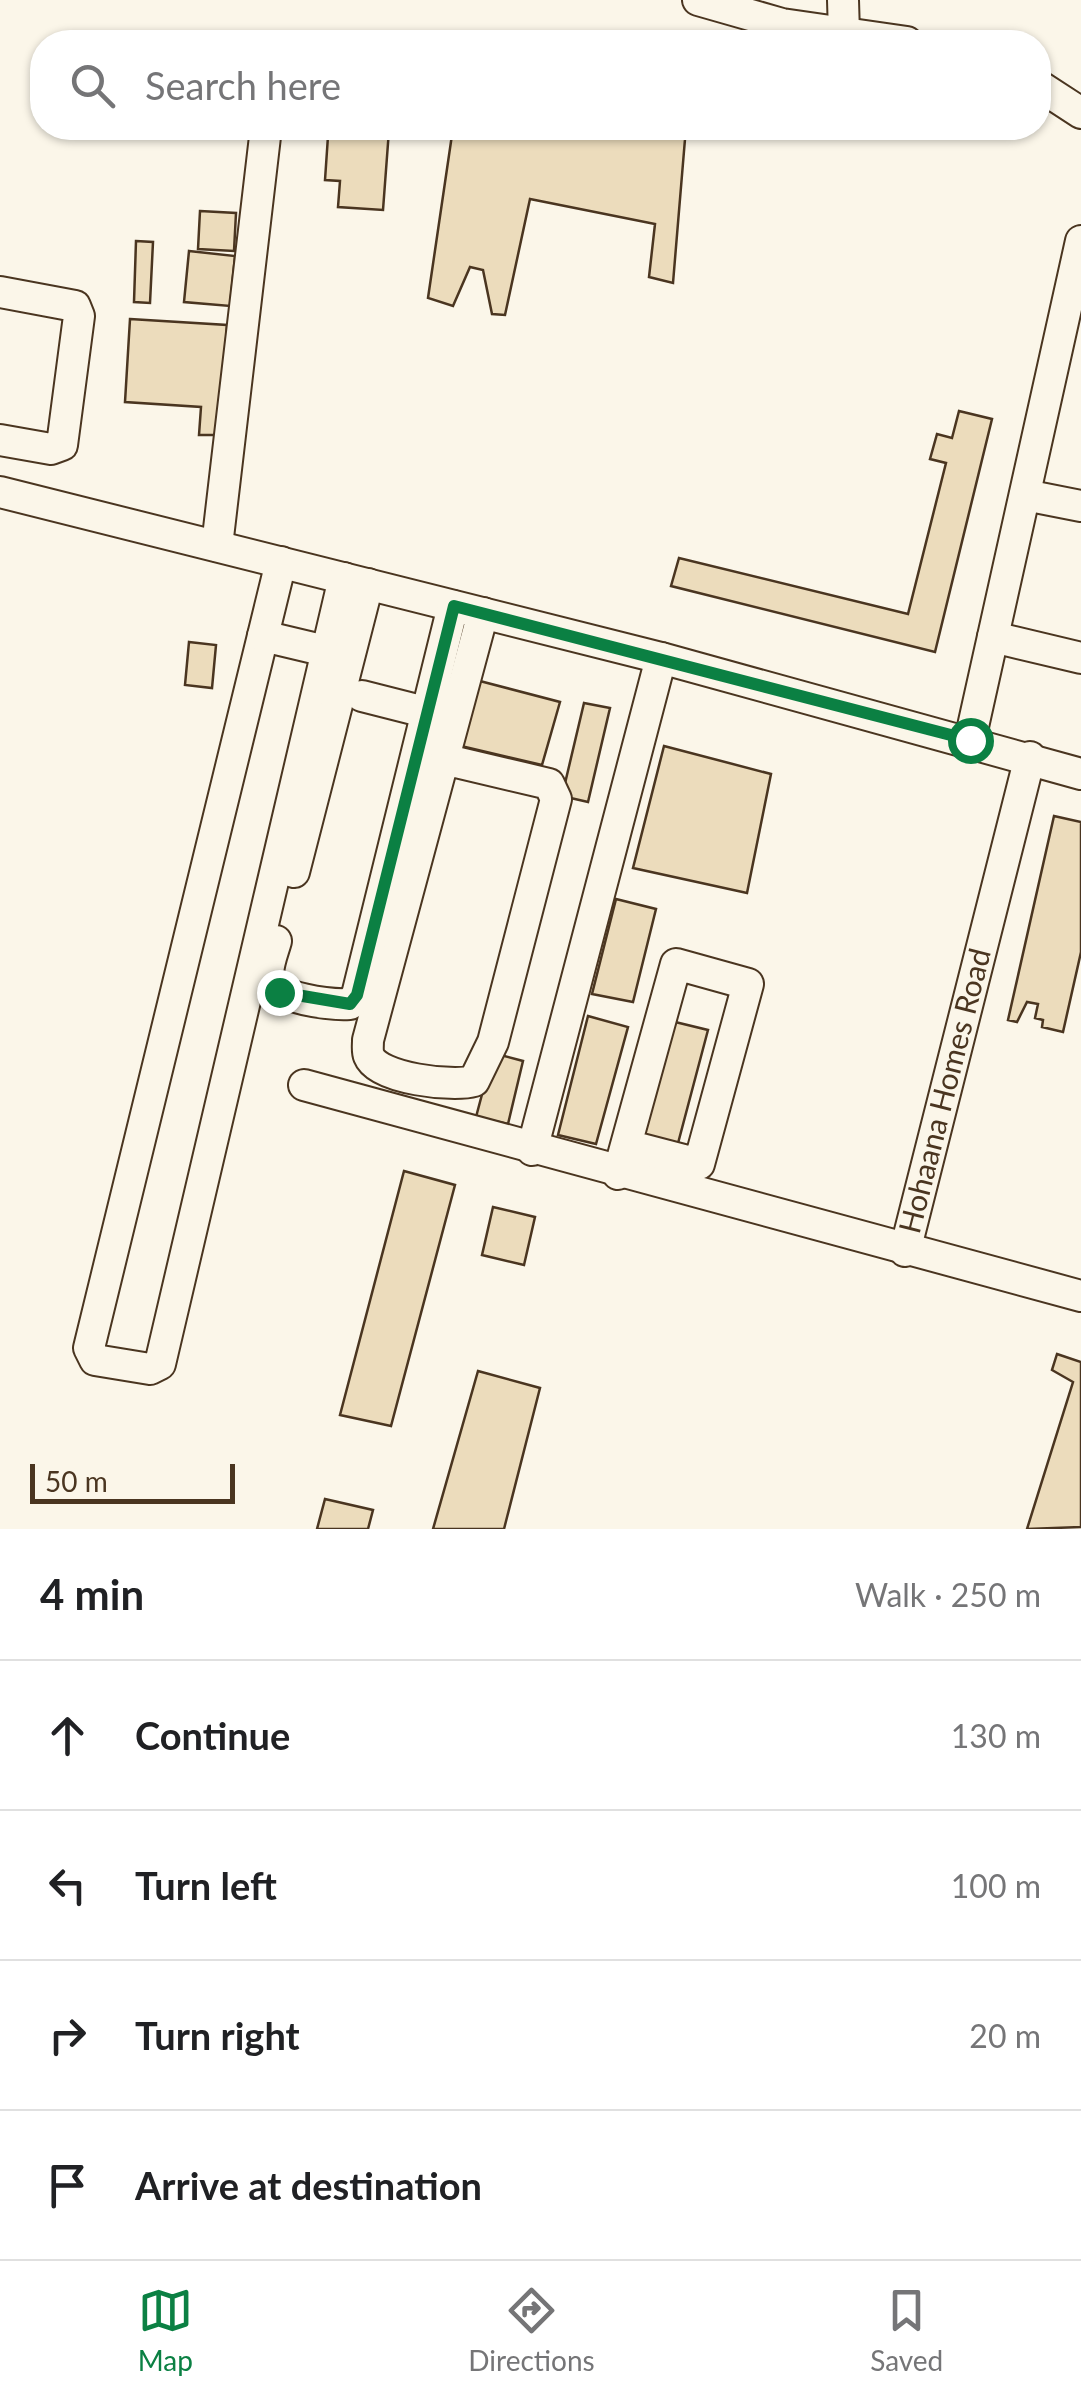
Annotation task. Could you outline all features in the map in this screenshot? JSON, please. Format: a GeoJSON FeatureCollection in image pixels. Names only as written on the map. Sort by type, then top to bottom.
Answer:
{"type":"FeatureCollection","features":[{"type":"Feature","properties":{"kind":"street"},"geometry":{"type":"LineString","coordinates":[[698,0],[730,12],[823,30]]}},
{"type":"Feature","properties":{"kind":"street"},"geometry":{"type":"LineString","coordinates":[[843,0],[844,30]]}},
{"type":"Feature","properties":{"kind":"street"},"geometry":{"type":"LineString","coordinates":[[1051,94],[1081,113]]}},
{"type":"Feature","properties":{"kind":"street"},"geometry":{"type":"LineString","coordinates":[[217,546],[265,140]]}},
{"type":"Feature","properties":{"kind":"street"},"geometry":{"type":"LineString","coordinates":[[970,740],[1081,241]]}},
{"type":"Feature","properties":{"kind":"street"},"geometry":{"type":"LineString","coordinates":[[0,292],[64,302],[75,306],[79,316],[62,446],[51,450],[0,440]]}},
{"type":"Feature","properties":{"kind":"street"},"geometry":{"type":"LineString","coordinates":[[0,492],[661,658],[970,740],[1081,774]]}},
{"type":"Feature","properties":{"kind":"street"},"geometry":{"type":"LineString","coordinates":[[1025,495],[1081,506]]}},
{"type":"Feature","properties":{"kind":"street"},"geometry":{"type":"LineString","coordinates":[[280,562],[89,1348],[95,1360],[150,1368],[160,1364],[326,651],[356,581]]}},
{"type":"Feature","properties":{"kind":"street"},"geometry":{"type":"LineString","coordinates":[[356,581],[268,974],[271,985],[279,992],[338,1004],[350,1004],[357,995],[425,712],[468,610]]}},
{"type":"Feature","properties":{"kind":"street"},"geometry":{"type":"LineString","coordinates":[[443,759],[548,784],[556,799],[492,1042],[474,1082],[458,1086],[378,1068],[368,1056],[368,1040],[443,759],[468,610]]}},
{"type":"Feature","properties":{"kind":"street"},"geometry":{"type":"LineString","coordinates":[[263,636],[326,651]]}},
{"type":"Feature","properties":{"kind":"street"},"geometry":{"type":"LineString","coordinates":[[993,637],[1081,658]]}},
{"type":"Feature","properties":{"kind":"street"},"geometry":{"type":"LineString","coordinates":[[532,1150],[661,658]]}},
{"type":"Feature","properties":{"kind":"street"},"geometry":{"type":"LineString","coordinates":[[362,696],[425,712]]}},
{"type":"Feature","properties":{"kind":"street","name":"Hohaana Homes Road"},"geometry":{"type":"LineString","coordinates":[[1030,757],[905,1251],[1081,1296]]}},
{"type":"Feature","properties":{"kind":"street"},"geometry":{"type":"LineString","coordinates":[[304,1085],[532,1150],[622,1159],[698,1164],[748,984],[676,964],[622,1159]]}},
{"type":"Feature","properties":{"kind":"street"},"geometry":{"type":"LineString","coordinates":[[622,1159],[905,1251]]}},
{"type":"Feature","properties":{"kind":"building"},"geometry":{"type":"Polygon","coordinates":[[[328,140],[388,140],[383,210],[338,207],[340,181],[325,180],[328,140]]]}},
{"type":"Feature","properties":{"kind":"building"},"geometry":{"type":"Polygon","coordinates":[[[451,140],[685,140],[673,283],[649,277],[655,224],[530,199],[505,315],[492,314],[483,270],[470,267],[453,306],[428,298],[451,140]]]}},
{"type":"Feature","properties":{"kind":"building"},"geometry":{"type":"Polygon","coordinates":[[[200,211],[236,213],[234,251],[198,249],[200,211]]]}},
{"type":"Feature","properties":{"kind":"building"},"geometry":{"type":"Polygon","coordinates":[[[136,241],[153,242],[150,303],[134,302],[136,241]]]}},
{"type":"Feature","properties":{"kind":"building"},"geometry":{"type":"Polygon","coordinates":[[[189,251],[235,256],[230,306],[184,302],[189,251]]]}},
{"type":"Feature","properties":{"kind":"building"},"geometry":{"type":"Polygon","coordinates":[[[130,319],[227,325],[220,435],[199,435],[201,407],[125,402],[130,319]]]}},
{"type":"Feature","properties":{"kind":"building"},"geometry":{"type":"Polygon","coordinates":[[[959,411],[992,419],[935,652],[671,586],[679,558],[908,614],[946,463],[930,459],[937,434],[952,438],[959,411]]]}},
{"type":"Feature","properties":{"kind":"building"},"geometry":{"type":"Polygon","coordinates":[[[189,642],[216,645],[212,688],[185,685],[189,642]]]}},
{"type":"Feature","properties":{"kind":"building"},"geometry":{"type":"Polygon","coordinates":[[[476,680],[560,702],[542,765],[461,746],[476,680]]]}},
{"type":"Feature","properties":{"kind":"building"},"geometry":{"type":"Polygon","coordinates":[[[584,703],[610,708],[588,802],[562,796],[584,703]]]}},
{"type":"Feature","properties":{"kind":"building"},"geometry":{"type":"Polygon","coordinates":[[[664,746],[771,774],[747,893],[633,868],[664,746]]]}},
{"type":"Feature","properties":{"kind":"building"},"geometry":{"type":"Polygon","coordinates":[[[1054,816],[1081,822],[1081,952],[1063,1032],[1042,1027],[1043,1020],[1035,1018],[1038,1004],[1027,1002],[1017,1022],[1008,1020],[1054,816]]]}},
{"type":"Feature","properties":{"kind":"building"},"geometry":{"type":"Polygon","coordinates":[[[616,899],[656,909],[633,1002],[592,994],[616,899]]]}},
{"type":"Feature","properties":{"kind":"building"},"geometry":{"type":"Polygon","coordinates":[[[588,1016],[628,1027],[596,1144],[558,1135],[588,1016]]]}},
{"type":"Feature","properties":{"kind":"building"},"geometry":{"type":"Polygon","coordinates":[[[667,1020],[708,1030],[677,1147],[637,1139],[667,1020]]]}},
{"type":"Feature","properties":{"kind":"building"},"geometry":{"type":"Polygon","coordinates":[[[493,1053],[523,1061],[508,1124],[476,1117],[493,1053]]]}},
{"type":"Feature","properties":{"kind":"building"},"geometry":{"type":"Polygon","coordinates":[[[404,1171],[455,1185],[391,1426],[340,1415],[404,1171]]]}},
{"type":"Feature","properties":{"kind":"building"},"geometry":{"type":"Polygon","coordinates":[[[493,1207],[535,1217],[524,1265],[482,1255],[493,1207]]]}},
{"type":"Feature","properties":{"kind":"building"},"geometry":{"type":"Polygon","coordinates":[[[1057,1354],[1081,1362],[1081,1527],[1027,1529],[1073,1382],[1052,1370],[1057,1354]]]}},
{"type":"Feature","properties":{"kind":"building"},"geometry":{"type":"Polygon","coordinates":[[[478,1371],[540,1388],[504,1529],[433,1529],[478,1371]]]}},
{"type":"Feature","properties":{"kind":"building"},"geometry":{"type":"Polygon","coordinates":[[[325,1499],[373,1510],[368,1529],[317,1529],[325,1499]]]}},
{"type":"Feature","properties":{"kind":"route"},"geometry":{"type":"LineString","coordinates":[[279,992],[338,1004],[350,1004],[357,995],[454,606],[970,740]]}}]}
